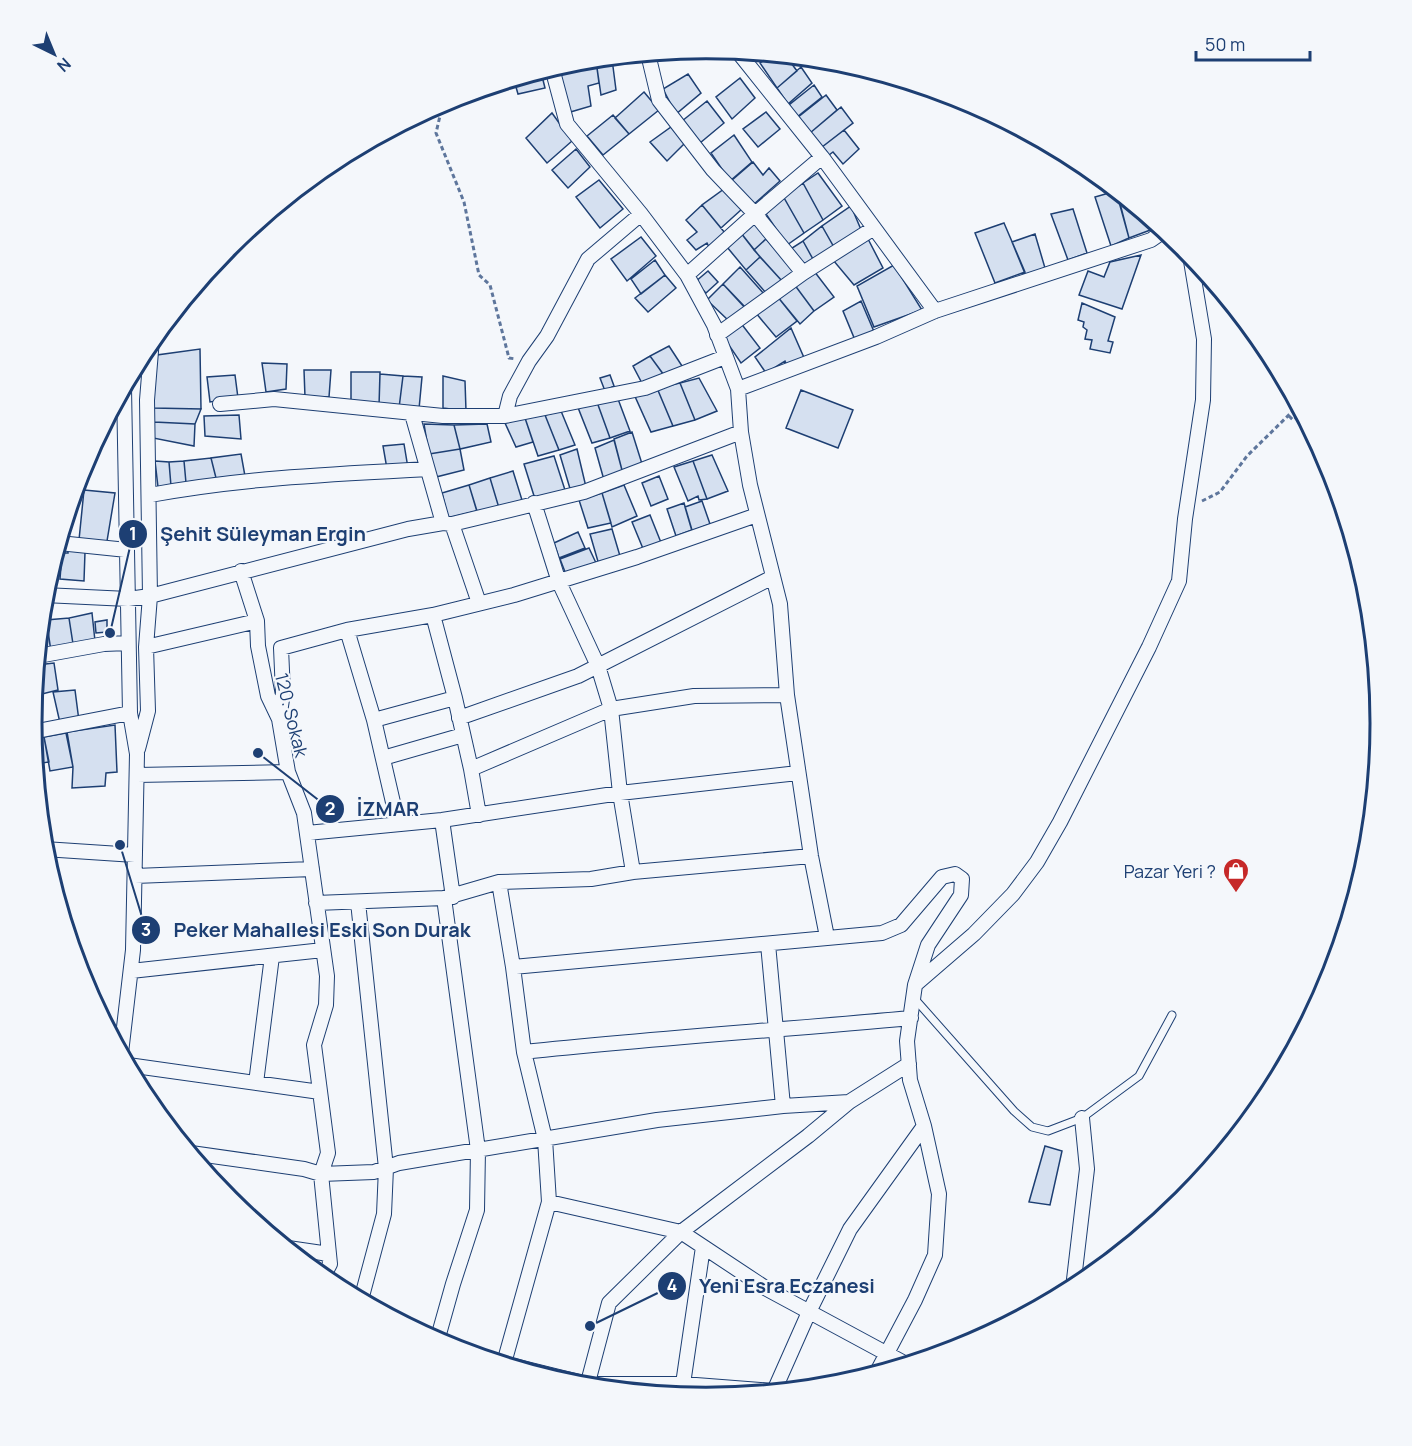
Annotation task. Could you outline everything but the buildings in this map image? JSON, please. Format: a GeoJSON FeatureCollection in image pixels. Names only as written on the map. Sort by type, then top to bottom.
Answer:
{"type":"FeatureCollection","features":[{"type":"Feature","properties":{"kind":"street"},"geometry":{"type":"LineString","coordinates":[[744,60],[822,157],[935,311]]}},
{"type":"Feature","properties":{"kind":"street"},"geometry":{"type":"LineString","coordinates":[[650,62],[659,100],[713,171],[755,214],[803,273]]}},
{"type":"Feature","properties":{"kind":"street"},"geometry":{"type":"LineString","coordinates":[[554,77],[567,124],[641,214],[687,275],[717,335],[738,389],[741,432],[757,515],[780,604],[787,695],[798,773],[827,937]]}},
{"type":"Feature","properties":{"kind":"street"},"geometry":{"type":"LineString","coordinates":[[687,275],[822,157]]}},
{"type":"Feature","properties":{"kind":"street"},"geometry":{"type":"LineString","coordinates":[[505,416],[510,396],[529,361],[547,336],[588,259],[641,214]]}},
{"type":"Feature","properties":{"kind":"street"},"geometry":{"type":"LineString","coordinates":[[717,335],[803,273],[874,228]]}},
{"type":"Feature","properties":{"kind":"street"},"geometry":{"type":"LineString","coordinates":[[738,389],[876,337],[935,311],[1151,240],[1157,236]]}},
{"type":"Feature","properties":{"kind":"street"},"geometry":{"type":"LineString","coordinates":[[914,991],[1013,894],[1037,862],[1060,822],[1149,647],[1179,581],[1203,400],[1204,339],[1193,271]]}},
{"type":"Feature","properties":{"kind":"street"},"geometry":{"type":"LineString","coordinates":[[220,404],[274,399],[412,414],[505,416],[645,388],[725,357]]}},
{"type":"Feature","properties":{"kind":"street"},"geometry":{"type":"LineString","coordinates":[[137,754],[148,711],[146,647],[150,596],[150,495],[147,400],[150,360]]}},
{"type":"Feature","properties":{"kind":"street"},"geometry":{"type":"LineString","coordinates":[[123,1040],[133,950],[137,775],[137,754],[130,713],[124,403]]}},
{"type":"Feature","properties":{"kind":"street"},"geometry":{"type":"LineString","coordinates":[[412,414],[427,469],[479,603]]}},
{"type":"Feature","properties":{"kind":"street"},"geometry":{"type":"LineString","coordinates":[[55,596],[128,599],[150,596],[408,529],[447,524],[584,492],[741,432]]}},
{"type":"Feature","properties":{"kind":"street"},"geometry":{"type":"LineString","coordinates":[[150,495],[277,477],[427,469]]}},
{"type":"Feature","properties":{"kind":"street"},"geometry":{"type":"LineString","coordinates":[[534,503],[559,582],[598,666],[611,709],[620,793],[633,872]]}},
{"type":"Feature","properties":{"kind":"street"},"geometry":{"type":"LineString","coordinates":[[279,719],[283,693],[281,648],[347,630],[433,615],[559,582],[757,515]]}},
{"type":"Feature","properties":{"kind":"street"},"geometry":{"type":"LineString","coordinates":[[67,544],[127,550]]}},
{"type":"Feature","properties":{"kind":"street","name":"120. Sokak"},"geometry":{"type":"LineString","coordinates":[[241,571],[257,621],[258,646],[268,696],[279,719],[288,772],[304,813],[327,976],[326,1005],[314,1045],[328,1153],[321,1174],[330,1264],[328,1269]]}},
{"type":"Feature","properties":{"kind":"street"},"geometry":{"type":"LineString","coordinates":[[459,718],[578,676],[773,577]]}},
{"type":"Feature","properties":{"kind":"street"},"geometry":{"type":"LineString","coordinates":[[433,615],[455,698],[479,815]]}},
{"type":"Feature","properties":{"kind":"street"},"geometry":{"type":"LineString","coordinates":[[146,647],[257,621]]}},
{"type":"Feature","properties":{"kind":"street"},"geometry":{"type":"LineString","coordinates":[[347,630],[374,720],[398,824]]}},
{"type":"Feature","properties":{"kind":"street"},"geometry":{"type":"LineString","coordinates":[[46,655],[104,644],[128,643]]}},
{"type":"Feature","properties":{"kind":"street"},"geometry":{"type":"LineString","coordinates":[[471,769],[611,709],[694,696],[787,695]]}},
{"type":"Feature","properties":{"kind":"street"},"geometry":{"type":"LineString","coordinates":[[374,720],[455,698]]}},
{"type":"Feature","properties":{"kind":"street"},"geometry":{"type":"LineString","coordinates":[[42,730],[130,713]]}},
{"type":"Feature","properties":{"kind":"street"},"geometry":{"type":"LineString","coordinates":[[382,758],[463,735]]}},
{"type":"Feature","properties":{"kind":"street"},"geometry":{"type":"LineString","coordinates":[[137,775],[288,772]]}},
{"type":"Feature","properties":{"kind":"street"},"geometry":{"type":"LineString","coordinates":[[307,833],[442,820],[620,793],[798,773]]}},
{"type":"Feature","properties":{"kind":"street"},"geometry":{"type":"LineString","coordinates":[[440,1331],[477,1210],[478,1150],[442,820]]}},
{"type":"Feature","properties":{"kind":"street"},"geometry":{"type":"LineString","coordinates":[[54,850],[135,855]]}},
{"type":"Feature","properties":{"kind":"street"},"geometry":{"type":"LineString","coordinates":[[316,903],[358,903],[449,897],[499,882],[591,879],[633,872],[811,856]]}},
{"type":"Feature","properties":{"kind":"street"},"geometry":{"type":"LineString","coordinates":[[135,876],[312,869]]}},
{"type":"Feature","properties":{"kind":"street"},"geometry":{"type":"LineString","coordinates":[[513,967],[882,933],[901,925],[942,877],[955,874],[962,879],[961,895],[928,945],[914,991],[907,1041],[910,1080],[924,1126],[939,1194],[935,1255],[915,1300],[882,1363]]}},
{"type":"Feature","properties":{"kind":"street"},"geometry":{"type":"LineString","coordinates":[[499,882],[524,1052],[545,1139],[549,1202],[505,1356]]}},
{"type":"Feature","properties":{"kind":"street"},"geometry":{"type":"LineString","coordinates":[[358,903],[386,1167],[384,1214],[363,1291]]}},
{"type":"Feature","properties":{"kind":"street"},"geometry":{"type":"LineString","coordinates":[[768,944],[783,1106]]}},
{"type":"Feature","properties":{"kind":"street"},"geometry":{"type":"LineString","coordinates":[[131,971],[323,950]]}},
{"type":"Feature","properties":{"kind":"street"},"geometry":{"type":"LineString","coordinates":[[256,1083],[272,956]]}},
{"type":"Feature","properties":{"kind":"street"},"geometry":{"type":"LineString","coordinates":[[524,1052],[728,1032],[911,1018]]}},
{"type":"Feature","properties":{"kind":"street"},"geometry":{"type":"LineString","coordinates":[[589,1376],[609,1304],[681,1232],[849,1102],[909,1064]]}},
{"type":"Feature","properties":{"kind":"street"},"geometry":{"type":"LineString","coordinates":[[138,1066],[320,1092]]}},
{"type":"Feature","properties":{"kind":"street"},"geometry":{"type":"LineString","coordinates":[[206,1160],[304,1169],[321,1174],[374,1172],[399,1163],[657,1120],[783,1106],[849,1102]]}},
{"type":"Feature","properties":{"kind":"street"},"geometry":{"type":"LineString","coordinates":[[1074,1275],[1087,1169],[1082,1118]]}},
{"type":"Feature","properties":{"kind":"street"},"geometry":{"type":"LineString","coordinates":[[778,1383],[850,1229],[924,1126]]}},
{"type":"Feature","properties":{"kind":"street"},"geometry":{"type":"LineString","coordinates":[[549,1202],[681,1232],[767,1289],[896,1359]]}},
{"type":"Feature","properties":{"kind":"street"},"geometry":{"type":"LineString","coordinates":[[683,1384],[703,1247]]}},
{"type":"Feature","properties":{"kind":"street"},"geometry":{"type":"LineString","coordinates":[[302,1250],[329,1254]]}},
{"type":"Feature","properties":{"kind":"street"},"geometry":{"type":"LineString","coordinates":[[649,1384],[718,1387]]}},
{"type":"Feature","properties":{"kind":"lane"},"geometry":{"type":"LineString","coordinates":[[914,991],[1014,1111],[1032,1127],[1048,1131],[1082,1118],[1138,1076],[1173,1015]]}},
{"type":"Feature","properties":{"kind":"path"},"geometry":{"type":"LineString","coordinates":[[440,115],[436,133],[464,202],[479,274],[490,285],[509,358],[529,361]]}},
{"type":"Feature","properties":{"kind":"path"},"geometry":{"type":"LineString","coordinates":[[1188,509],[1220,492],[1247,456],[1293,412]]}},
{"type":"Feature","properties":{"kind":"path"},"geometry":{"type":"LineString","coordinates":[[1289,416],[1293,420],[1296,418]]}},
{"type":"Feature","properties":{"kind":"place","name":"Şehit Süleyman Ergin"},"geometry":{"type":"Point","coordinates":[110,633]}},
{"type":"Feature","properties":{"kind":"place","name":"İZMAR"},"geometry":{"type":"Point","coordinates":[258,753]}},
{"type":"Feature","properties":{"kind":"place","name":"Peker Mahallesi Eski Son Durak"},"geometry":{"type":"Point","coordinates":[120,845]}},
{"type":"Feature","properties":{"kind":"place","name":"Pazar Yeri ?"},"geometry":{"type":"Point","coordinates":[1236,894]}},
{"type":"Feature","properties":{"kind":"place","name":"Yeni Esra Eczanesi"},"geometry":{"type":"Point","coordinates":[590,1326]}}]}
